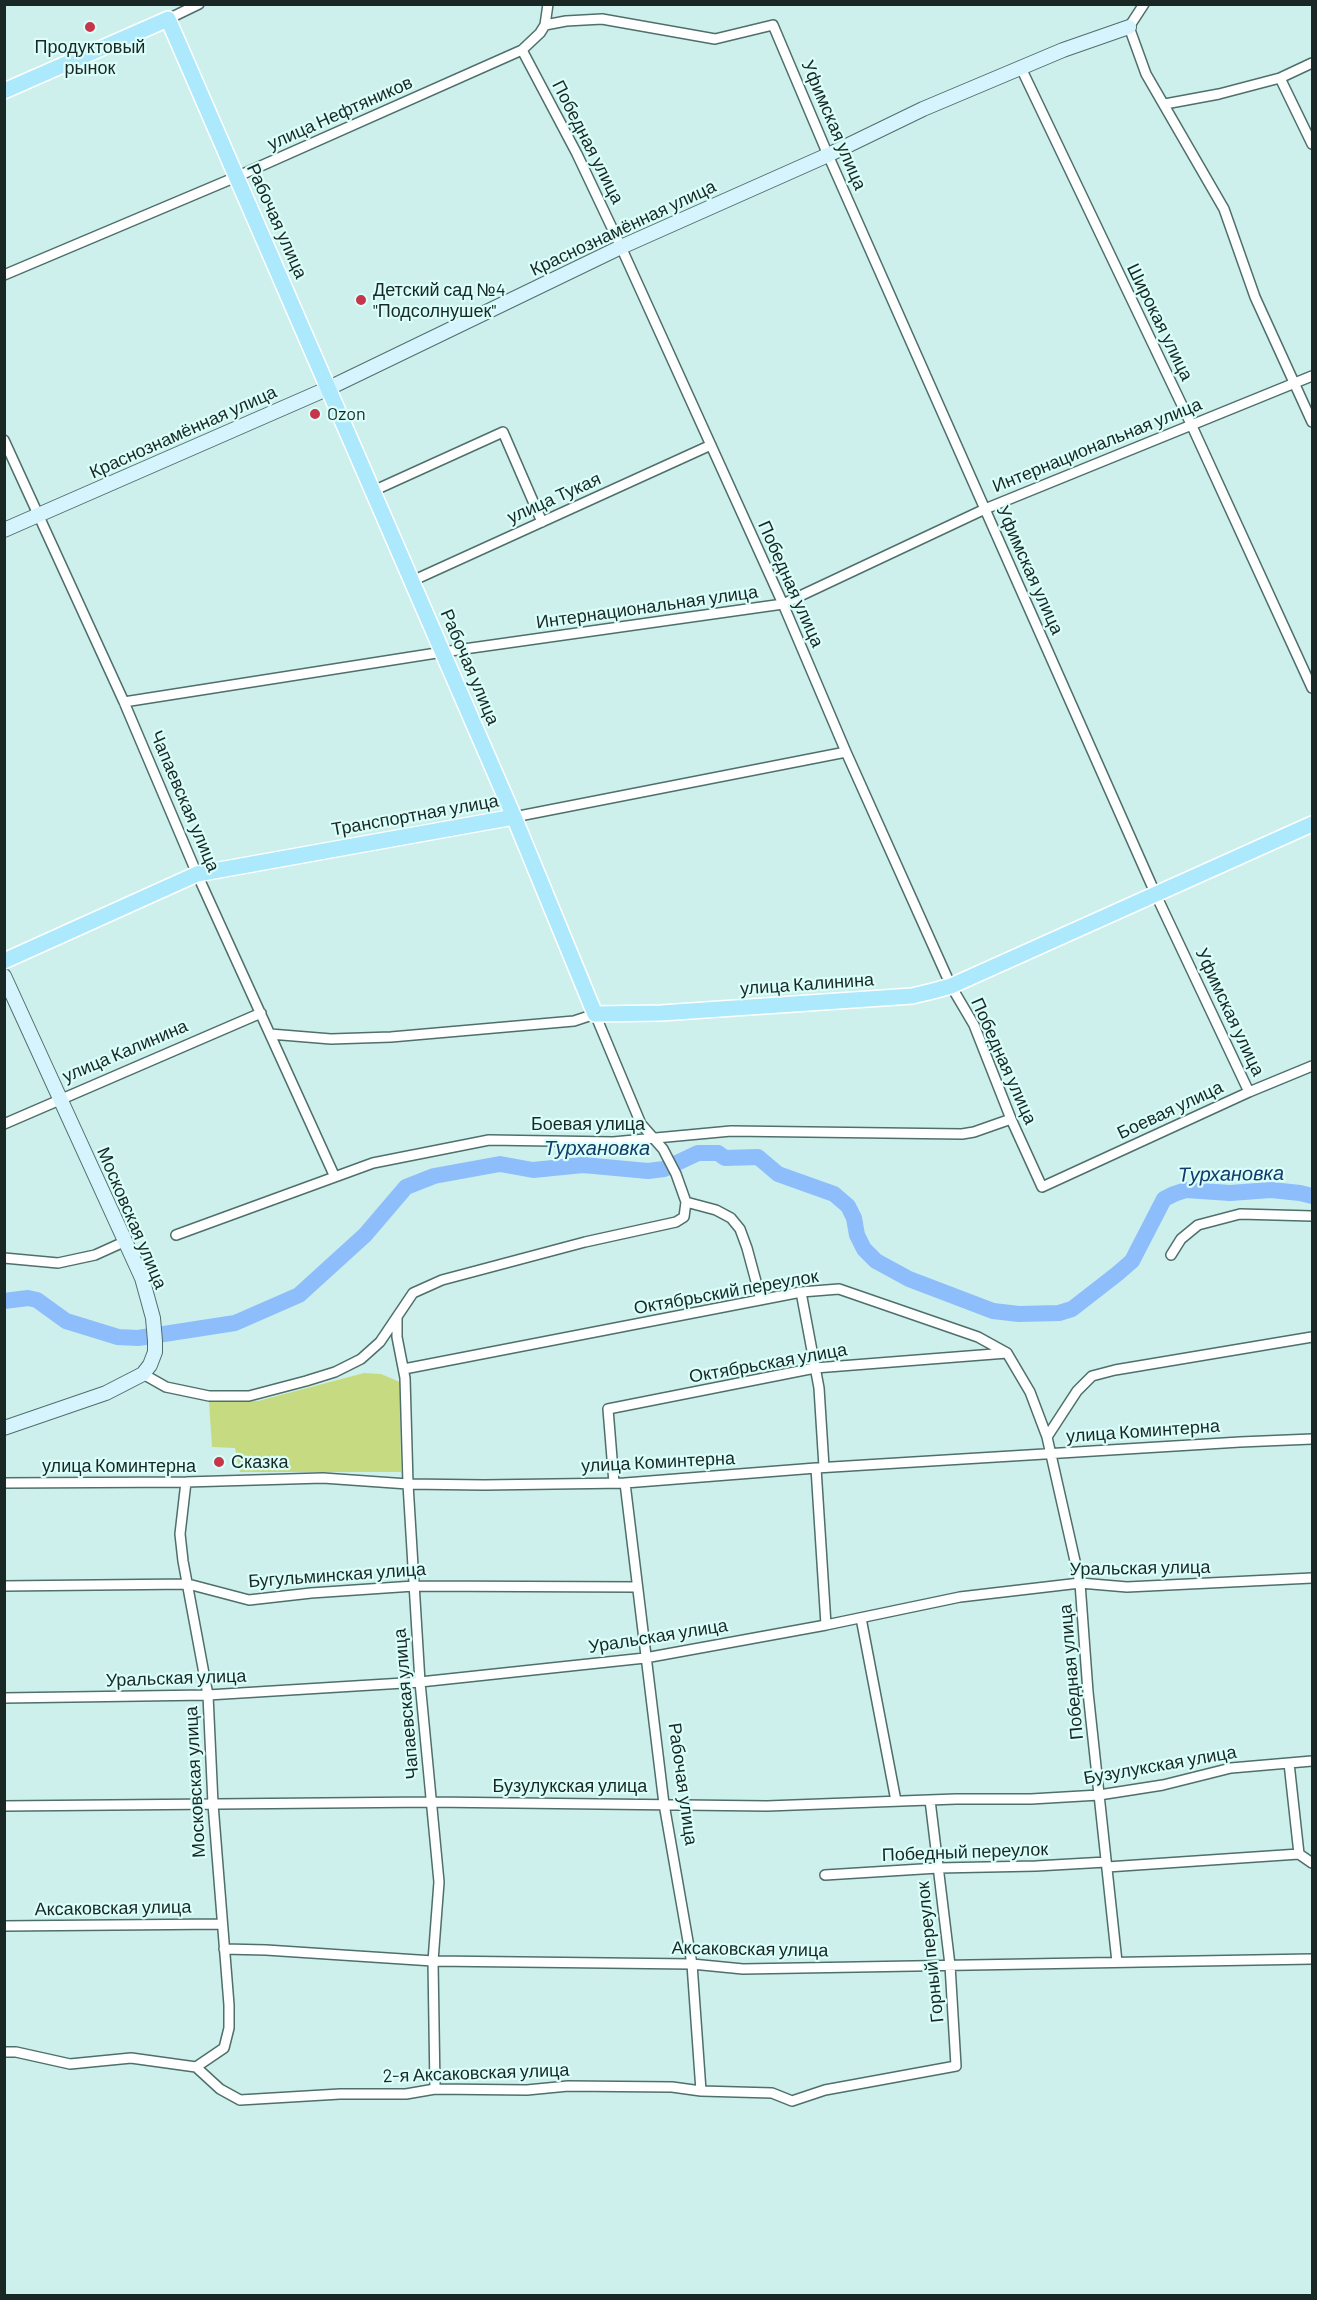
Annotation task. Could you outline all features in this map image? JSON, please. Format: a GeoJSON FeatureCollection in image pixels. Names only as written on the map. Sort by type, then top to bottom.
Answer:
{"type":"FeatureCollection","features":[{"type":"Feature","properties":{"kind":"main road"},"geometry":{"type":"LineString","coordinates":[[4,91],[168,19]]}},
{"type":"Feature","properties":{"kind":"main road","name":"Рабочая улица"},"geometry":{"type":"LineString","coordinates":[[168,19],[514,817],[595,1014]]}},
{"type":"Feature","properties":{"kind":"main road","name":"Транспортная улица"},"geometry":{"type":"LineString","coordinates":[[4,960],[197,874],[514,817]]}},
{"type":"Feature","properties":{"kind":"main road","name":"улица Калинина"},"geometry":{"type":"LineString","coordinates":[[595,1014],[661,1013],[912,996],[951,986],[1312,824]]}},
{"type":"Feature","properties":{"kind":"street"},"geometry":{"type":"LineString","coordinates":[[168,19],[199,4]]}},
{"type":"Feature","properties":{"kind":"street"},"geometry":{"type":"LineString","coordinates":[[522,50],[545,25],[548,4]]}},
{"type":"Feature","properties":{"kind":"street"},"geometry":{"type":"LineString","coordinates":[[1144,4],[1129,27],[1146,74],[1224,209],[1256,297],[1312,422]]}},
{"type":"Feature","properties":{"kind":"street","name":"Уфимская улица"},"geometry":{"type":"LineString","coordinates":[[545,25],[602,19],[715,39],[773,25],[828,155],[1156,895],[1249,1092]]}},
{"type":"Feature","properties":{"kind":"street","name":"Краснознамённая улица"},"geometry":{"type":"LineString","coordinates":[[4,530],[329,388],[621,247],[828,155],[923,109],[1063,50],[1129,27]]}},
{"type":"Feature","properties":{"kind":"street","name":"улица Нефтяников"},"geometry":{"type":"LineString","coordinates":[[4,275],[236,177],[522,50]]}},
{"type":"Feature","properties":{"kind":"street","name":"Победная улица"},"geometry":{"type":"LineString","coordinates":[[522,50],[577,154],[621,247],[783,604],[846,752],[951,986],[974,1025],[1011,1119],[1042,1187]]}},
{"type":"Feature","properties":{"kind":"street"},"geometry":{"type":"LineString","coordinates":[[1165,104],[1219,94],[1280,78],[1312,63]]}},
{"type":"Feature","properties":{"kind":"street","name":"Широкая улица"},"geometry":{"type":"LineString","coordinates":[[1021,68],[1191,424],[1312,688]]}},
{"type":"Feature","properties":{"kind":"street"},"geometry":{"type":"LineString","coordinates":[[1280,78],[1312,144]]}},
{"type":"Feature","properties":{"kind":"street","name":"Интернациональная улица"},"geometry":{"type":"LineString","coordinates":[[124,702],[443,652],[783,604],[985,509],[1312,376]]}},
{"type":"Feature","properties":{"kind":"street"},"geometry":{"type":"LineString","coordinates":[[373,491],[503,432],[542,522]]}},
{"type":"Feature","properties":{"kind":"street","name":"Чапаевская улица"},"geometry":{"type":"LineString","coordinates":[[4,441],[124,702],[197,874],[334,1175]]}},
{"type":"Feature","properties":{"kind":"street","name":"улица Тукая"},"geometry":{"type":"LineString","coordinates":[[412,581],[711,445]]}},
{"type":"Feature","properties":{"kind":"street","name":"Транспортная улица"},"geometry":{"type":"LineString","coordinates":[[514,817],[846,752]]}},
{"type":"Feature","properties":{"kind":"street","name":"Московская улица"},"geometry":{"type":"LineString","coordinates":[[4,976],[142,1278],[153,1318],[155,1341],[155,1352],[150,1365],[143,1374]]}},
{"type":"Feature","properties":{"kind":"street","name":"улица Калинина"},"geometry":{"type":"LineString","coordinates":[[4,1124],[261,1013]]}},
{"type":"Feature","properties":{"kind":"street","name":"улица Калинина"},"geometry":{"type":"LineString","coordinates":[[270,1034],[331,1039],[391,1037],[574,1021],[595,1014]]}},
{"type":"Feature","properties":{"kind":"street","name":"Рабочая улица"},"geometry":{"type":"LineString","coordinates":[[595,1014],[641,1124],[663,1149],[676,1174],[686,1202]]}},
{"type":"Feature","properties":{"kind":"street","name":"Боевая улица"},"geometry":{"type":"LineString","coordinates":[[1042,1187],[1249,1092],[1312,1066]]}},
{"type":"Feature","properties":{"kind":"street","name":"Боевая улица"},"geometry":{"type":"LineString","coordinates":[[176,1235],[334,1175],[373,1163],[489,1140],[613,1142],[655,1140],[731,1131],[962,1134],[1011,1119]]}},
{"type":"Feature","properties":{"kind":"street"},"geometry":{"type":"LineString","coordinates":[[4,1428],[106,1393],[143,1374],[166,1387],[209,1396],[249,1396],[335,1372],[361,1359],[380,1342],[413,1293],[442,1280],[574,1245],[676,1222],[684,1217],[686,1202],[716,1210],[731,1218],[740,1229],[761,1300]]}},
{"type":"Feature","properties":{"kind":"street"},"geometry":{"type":"LineString","coordinates":[[1171,1255],[1181,1239],[1198,1225],[1240,1214],[1312,1216]]}},
{"type":"Feature","properties":{"kind":"street"},"geometry":{"type":"LineString","coordinates":[[4,1258],[58,1263],[95,1254],[126,1241]]}},
{"type":"Feature","properties":{"kind":"street","name":"Октябрьский переулок"},"geometry":{"type":"LineString","coordinates":[[404,1369],[801,1292],[839,1289],[978,1337],[1007,1353]]}},
{"type":"Feature","properties":{"kind":"street"},"geometry":{"type":"LineString","coordinates":[[801,1292],[819,1388],[826,1625]]}},
{"type":"Feature","properties":{"kind":"street","name":"Чапаевская улица"},"geometry":{"type":"LineString","coordinates":[[397,1317],[397,1336],[404,1369],[408,1484],[420,1682],[439,1882],[433,1961],[435,2089]]}},
{"type":"Feature","properties":{"kind":"street"},"geometry":{"type":"LineString","coordinates":[[1047,1437],[1077,1391],[1092,1376],[1126,1368],[1312,1337]]}},
{"type":"Feature","properties":{"kind":"street"},"geometry":{"type":"LineString","coordinates":[[1007,1353],[1030,1392],[1047,1437],[1050,1454]]}},
{"type":"Feature","properties":{"kind":"street","name":"Октябрьская улица"},"geometry":{"type":"LineString","coordinates":[[614,1483],[608,1409],[815,1368],[1007,1353]]}},
{"type":"Feature","properties":{"kind":"street","name":"улица Коминтерна"},"geometry":{"type":"LineString","coordinates":[[4,1483],[186,1482],[323,1478],[408,1484],[625,1483],[820,1467],[1312,1439]]}},
{"type":"Feature","properties":{"kind":"street","name":"Победная улица"},"geometry":{"type":"LineString","coordinates":[[1050,1454],[1080,1583],[1117,1962]]}},
{"type":"Feature","properties":{"kind":"street","name":"Московская улица"},"geometry":{"type":"LineString","coordinates":[[186,1482],[180,1534],[208,1695],[213,1804],[229,2005],[229,2028],[224,2048],[196,2067]]}},
{"type":"Feature","properties":{"kind":"street","name":"Рабочая улица"},"geometry":{"type":"LineString","coordinates":[[625,1483],[664,1804],[692,1964],[701,2091]]}},
{"type":"Feature","properties":{"kind":"street","name":"Уральская улица"},"geometry":{"type":"LineString","coordinates":[[4,1698],[208,1695],[420,1682],[645,1658],[826,1625],[960,1597],[1080,1583],[1127,1587],[1312,1578]]}},
{"type":"Feature","properties":{"kind":"street","name":"Бугульминская улица"},"geometry":{"type":"LineString","coordinates":[[4,1586],[188,1584],[249,1600],[414,1586],[637,1587]]}},
{"type":"Feature","properties":{"kind":"street"},"geometry":{"type":"LineString","coordinates":[[861,1618],[896,1801]]}},
{"type":"Feature","properties":{"kind":"street","name":"Бузулукская улица"},"geometry":{"type":"LineString","coordinates":[[4,1806],[431,1802],[766,1806],[1031,1799],[1099,1795],[1163,1785],[1231,1768],[1312,1761]]}},
{"type":"Feature","properties":{"kind":"street"},"geometry":{"type":"LineString","coordinates":[[1289,1763],[1299,1854],[1312,1863]]}},
{"type":"Feature","properties":{"kind":"street","name":"Горный переулок"},"geometry":{"type":"LineString","coordinates":[[930,1800],[950,1965],[957,2066]]}},
{"type":"Feature","properties":{"kind":"street","name":"Победный переулок"},"geometry":{"type":"LineString","coordinates":[[825,1875],[938,1868],[1106,1864],[1299,1854]]}},
{"type":"Feature","properties":{"kind":"street","name":"Аксаковская улица"},"geometry":{"type":"LineString","coordinates":[[4,1926],[222,1924]]}},
{"type":"Feature","properties":{"kind":"street","name":"Аксаковская улица"},"geometry":{"type":"LineString","coordinates":[[224,1949],[433,1961],[692,1964],[743,1969],[1312,1959]]}},
{"type":"Feature","properties":{"kind":"street"},"geometry":{"type":"LineString","coordinates":[[4,2052],[16,2052],[70,2064],[131,2058],[196,2067]]}},
{"type":"Feature","properties":{"kind":"street","name":"2-я Аксаковская улица"},"geometry":{"type":"LineString","coordinates":[[196,2067],[220,2089],[240,2100],[340,2094],[406,2094],[435,2089],[527,2090],[568,2086],[672,2086],[701,2091],[772,2093],[792,2101],[825,2090],[957,2066]]}},
{"type":"Feature","properties":{"kind":"green space"},"geometry":{"type":"Polygon","coordinates":[[[364,1373],[381,1374],[400,1382],[401,1472],[240,1472],[235,1448],[212,1447],[209,1402],[258,1401],[364,1373]]]}},
{"type":"Feature","properties":{"kind":"waterway","name":"Турхановка"},"geometry":{"type":"LineString","coordinates":[[4,1301],[28,1298],[37,1300],[66,1321],[118,1337],[138,1338],[235,1323],[299,1295],[365,1235],[406,1187],[434,1176],[500,1164],[533,1170],[583,1165],[648,1171],[664,1169],[698,1153],[718,1153],[725,1158],[758,1157],[778,1174],[834,1194],[848,1206],[864,1249],[876,1261],[909,1279],[993,1311],[1019,1314],[1059,1313],[1072,1309],[1132,1261],[1164,1199],[1174,1194],[1186,1190],[1230,1193],[1271,1190],[1312,1196]]}},
{"type":"Feature","properties":{"kind":"place","name":"Продуктовый рынок"},"geometry":{"type":"Point","coordinates":[90,27]}},
{"type":"Feature","properties":{"kind":"place","name":"Детский сад №4 \"Подсолнушек\""},"geometry":{"type":"Point","coordinates":[361,300]}},
{"type":"Feature","properties":{"kind":"place","name":"Ozon"},"geometry":{"type":"Point","coordinates":[315,414]}},
{"type":"Feature","properties":{"kind":"place","name":"Сказка"},"geometry":{"type":"Point","coordinates":[219,1462]}}]}
